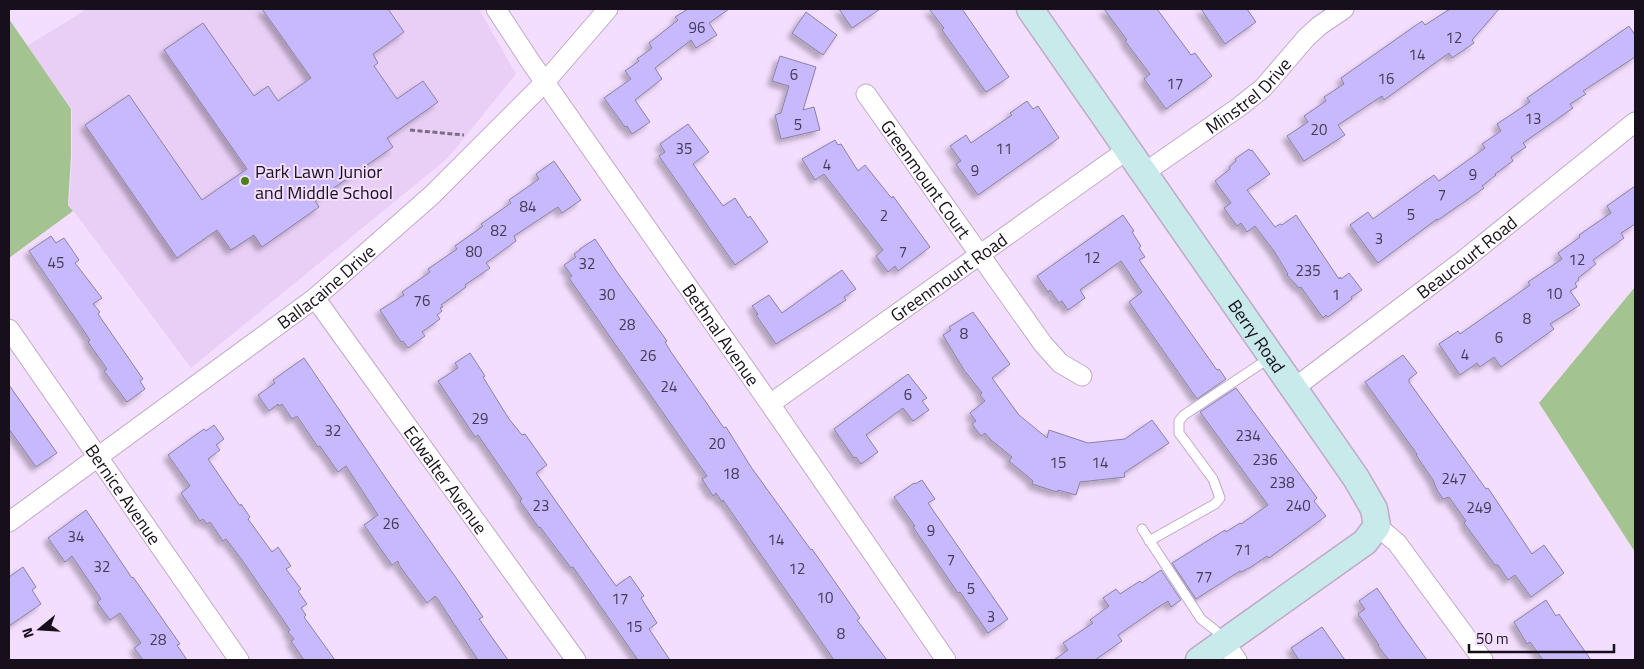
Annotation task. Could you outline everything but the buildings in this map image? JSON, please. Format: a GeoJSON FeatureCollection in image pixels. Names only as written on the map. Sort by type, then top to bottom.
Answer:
{"type":"FeatureCollection","features":[{"type":"Feature","properties":{"kind":"street","name":"Bethnal Avenue"},"geometry":{"type":"LineString","coordinates":[[496,9],[946,660]]}},
{"type":"Feature","properties":{"kind":"street","name":"Ballacaine Drive"},"geometry":{"type":"LineString","coordinates":[[9,522],[315,298],[432,194],[545,82],[608,9]]}},
{"type":"Feature","properties":{"kind":"street","name":"Berry Road"},"geometry":{"type":"LineString","coordinates":[[1030,9],[1366,493],[1374,509],[1377,526]]}},
{"type":"Feature","properties":{"kind":"street","name":"Minstrel Drive"},"geometry":{"type":"LineString","coordinates":[[1144,173],[1239,107],[1263,88],[1306,38],[1319,26],[1344,9]]}},
{"type":"Feature","properties":{"kind":"street","name":"Greenmount Court"},"geometry":{"type":"LineString","coordinates":[[866,94],[1043,344],[1060,363],[1082,376]]}},
{"type":"Feature","properties":{"kind":"street","name":"Beaucourt Road"},"geometry":{"type":"LineString","coordinates":[[1293,388],[1465,260],[1635,122]]}},
{"type":"Feature","properties":{"kind":"street","name":"Greenmount Road"},"geometry":{"type":"LineString","coordinates":[[770,404],[1127,150]]}},
{"type":"Feature","properties":{"kind":"street","name":"Edwalter Avenue"},"geometry":{"type":"LineString","coordinates":[[315,298],[576,660]]}},
{"type":"Feature","properties":{"kind":"street","name":"Bernice Avenue"},"geometry":{"type":"LineString","coordinates":[[9,329],[239,660]]}},
{"type":"Feature","properties":{"kind":"street"},"geometry":{"type":"LineString","coordinates":[[1199,660],[1231,651],[1365,542],[1377,526],[1397,543],[1483,660]]}},
{"type":"Feature","properties":{"kind":"lane"},"geometry":{"type":"LineString","coordinates":[[1149,541],[1215,504],[1220,498],[1213,480],[1179,433],[1180,421],[1184,415],[1271,357]]}},
{"type":"Feature","properties":{"kind":"lane"},"geometry":{"type":"LineString","coordinates":[[1142,530],[1201,619],[1215,630],[1231,651]]}},
{"type":"Feature","properties":{"kind":"path"},"geometry":{"type":"LineString","coordinates":[[410,130],[465,135]]}},
{"type":"Feature","properties":{"kind":"shaded area","name":"Park Lawn Junior and Middle School"},"geometry":{"type":"Polygon","coordinates":[[[87,9],[479,9],[516,74],[448,158],[191,368],[69,205],[72,158],[72,109],[27,46],[87,9]]]}},
{"type":"Feature","properties":{"kind":"green space"},"geometry":{"type":"Polygon","coordinates":[[[9,19],[71,109],[68,205],[73,211],[9,258],[9,19]]]}},
{"type":"Feature","properties":{"kind":"green space"},"geometry":{"type":"Polygon","coordinates":[[[1635,287],[1635,552],[1539,403],[1635,287]]]}},
{"type":"Feature","properties":{"kind":"place","name":"Park Lawn Junior and Middle School"},"geometry":{"type":"Point","coordinates":[245,181]}}]}
